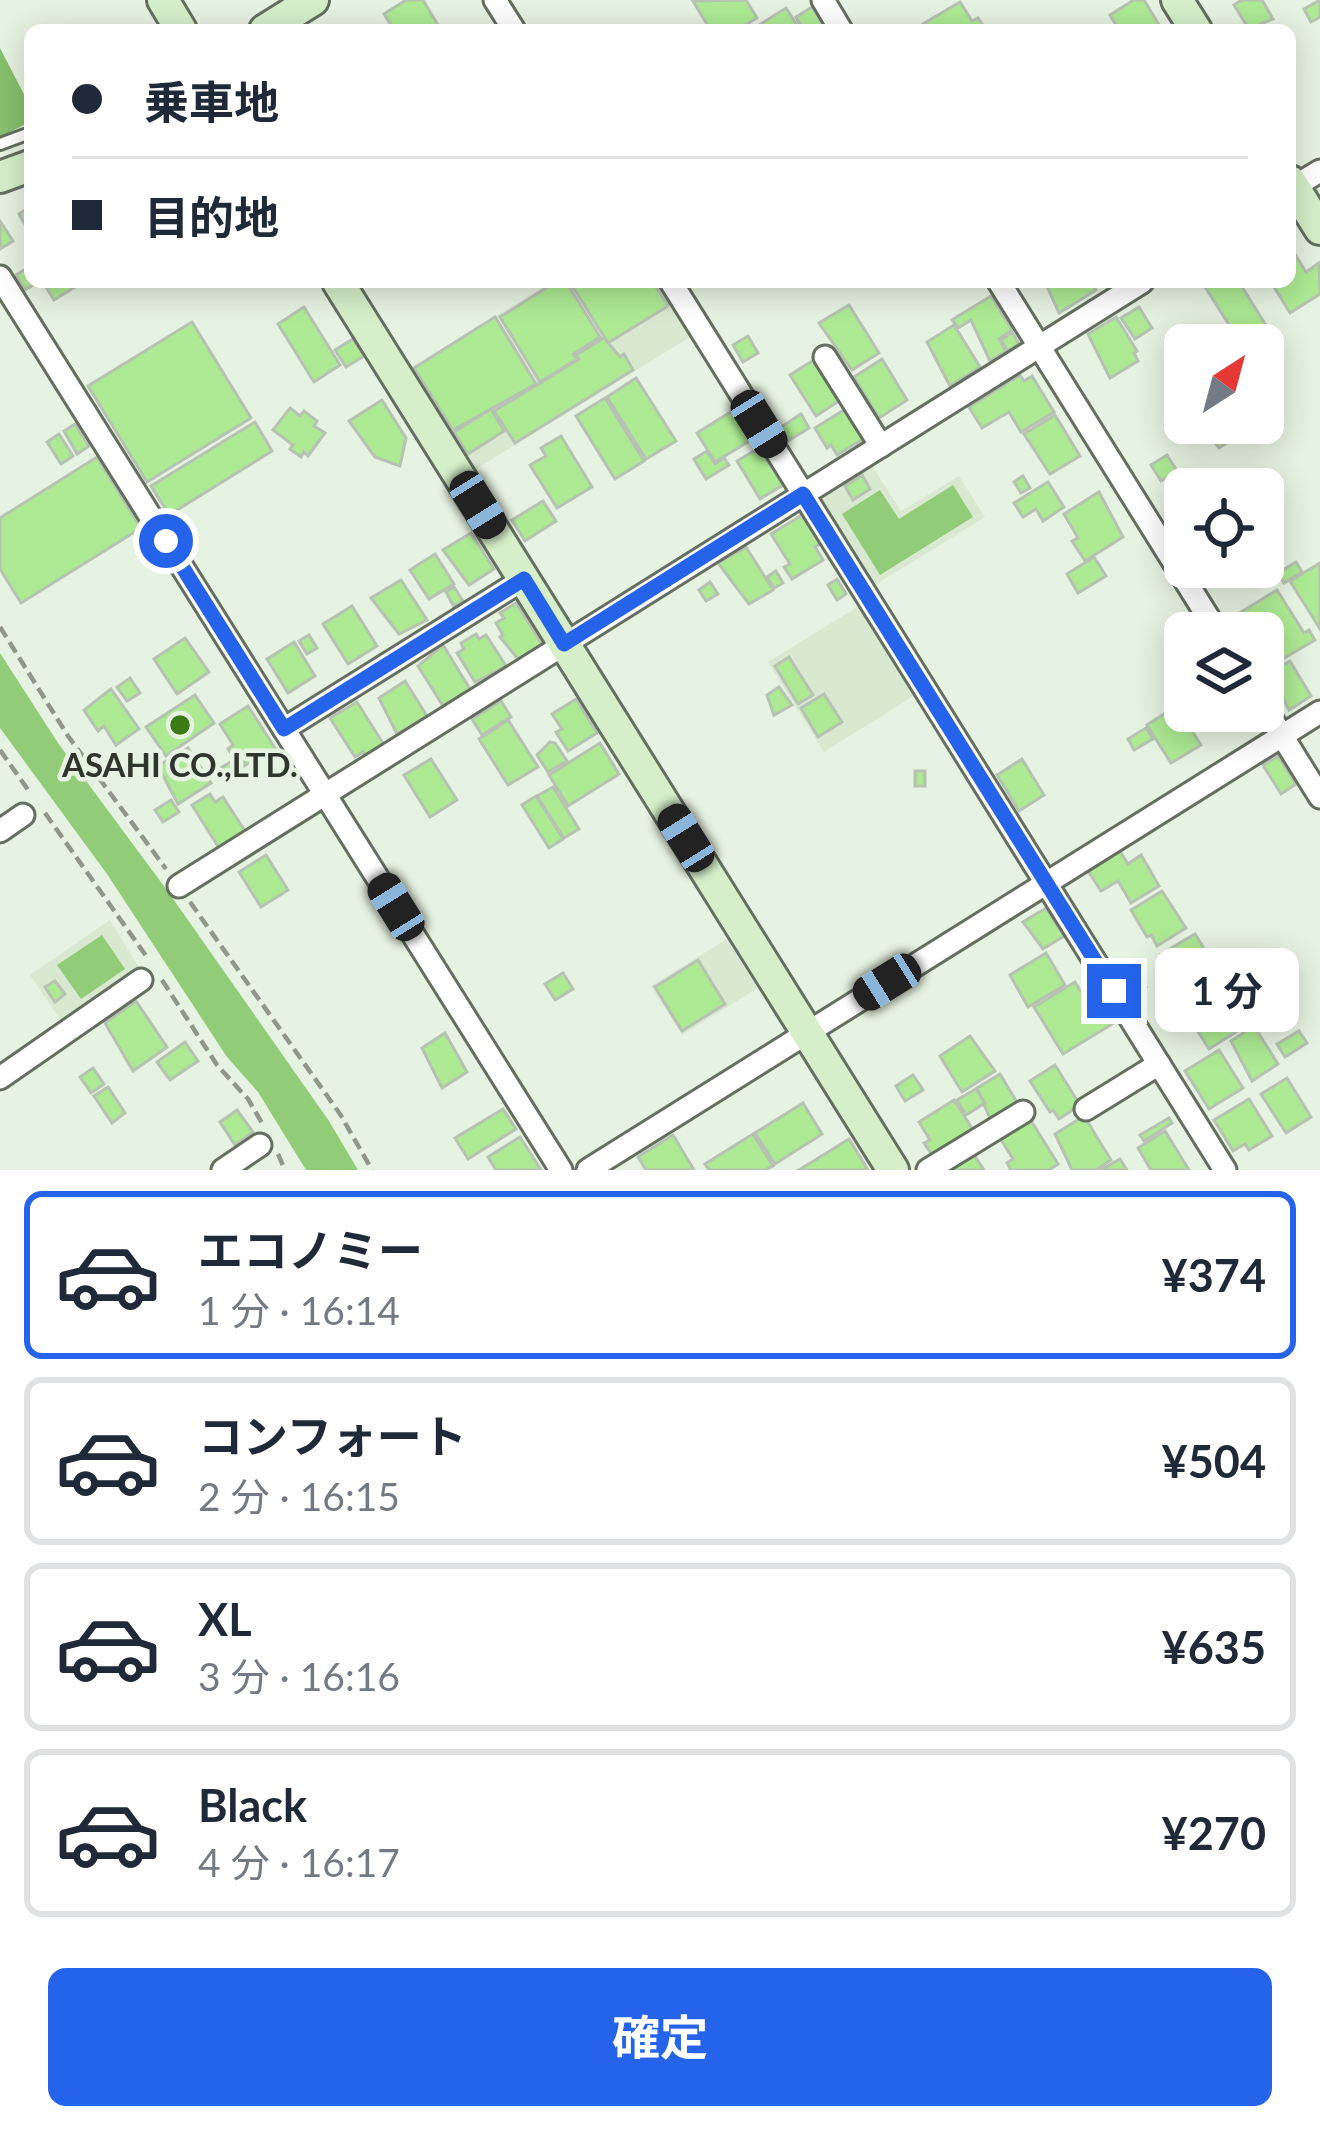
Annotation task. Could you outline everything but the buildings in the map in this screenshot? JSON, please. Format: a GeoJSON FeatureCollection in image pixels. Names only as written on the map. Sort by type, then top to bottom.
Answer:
{"type":"FeatureCollection","features":[{"type":"Feature","properties":{"kind":"street"},"geometry":{"type":"LineString","coordinates":[[275,24],[313,0]]}},
{"type":"Feature","properties":{"kind":"street"},"geometry":{"type":"LineString","coordinates":[[1298,182],[1320,229]]}},
{"type":"Feature","properties":{"kind":"street"},"geometry":{"type":"LineString","coordinates":[[0,277],[561,1170]]}},
{"type":"Feature","properties":{"kind":"street"},"geometry":{"type":"LineString","coordinates":[[342,288],[892,1170]]}},
{"type":"Feature","properties":{"kind":"street"},"geometry":{"type":"LineString","coordinates":[[675,288],[1047,882],[1217,1167]]}},
{"type":"Feature","properties":{"kind":"street"},"geometry":{"type":"LineString","coordinates":[[1003,288],[1205,612]]}},
{"type":"Feature","properties":{"kind":"street"},"geometry":{"type":"LineString","coordinates":[[179,886],[1132,288]]}},
{"type":"Feature","properties":{"kind":"street"},"geometry":{"type":"LineString","coordinates":[[825,357],[881,446]]}},
{"type":"Feature","properties":{"kind":"street"},"geometry":{"type":"LineString","coordinates":[[284,729],[524,579]]}},
{"type":"Feature","properties":{"kind":"street"},"geometry":{"type":"LineString","coordinates":[[588,1170],[1320,712]]}},
{"type":"Feature","properties":{"kind":"street"},"geometry":{"type":"LineString","coordinates":[[1280,732],[1320,796]]}},
{"type":"Feature","properties":{"kind":"street"},"geometry":{"type":"LineString","coordinates":[[0,831],[23,815]]}},
{"type":"Feature","properties":{"kind":"street"},"geometry":{"type":"LineString","coordinates":[[0,1078],[141,980]]}},
{"type":"Feature","properties":{"kind":"street"},"geometry":{"type":"LineString","coordinates":[[1086,1108],[1159,1064]]}},
{"type":"Feature","properties":{"kind":"street"},"geometry":{"type":"LineString","coordinates":[[928,1170],[1023,1112]]}},
{"type":"Feature","properties":{"kind":"street"},"geometry":{"type":"LineString","coordinates":[[224,1170],[260,1144]]}},
{"type":"Feature","properties":{"kind":"shaded area"},"geometry":{"type":"Polygon","coordinates":[[[0,48],[24,94],[24,125],[0,137],[0,48]]]}},
{"type":"Feature","properties":{"kind":"shaded area"},"geometry":{"type":"Polygon","coordinates":[[[541,288],[660,288],[690,337],[476,469],[413,367],[541,288]]]}},
{"type":"Feature","properties":{"kind":"shaded area"},"geometry":{"type":"Polygon","coordinates":[[[872,466],[901,511],[959,476],[985,517],[875,585],[821,499],[872,466]]]}},
{"type":"Feature","properties":{"kind":"shaded area"},"geometry":{"type":"Polygon","coordinates":[[[953,485],[973,517],[880,575],[842,514],[880,490],[899,519],[953,485]]]}},
{"type":"Feature","properties":{"kind":"shaded area"},"geometry":{"type":"Polygon","coordinates":[[[859,606],[915,695],[824,752],[768,662],[859,606]]]}},
{"type":"Feature","properties":{"kind":"shaded area"},"geometry":{"type":"Polygon","coordinates":[[[0,653],[58,743],[329,1121],[358,1170],[306,1170],[258,1092],[227,1057],[107,874],[0,728],[0,653]]]}},
{"type":"Feature","properties":{"kind":"shaded area"},"geometry":{"type":"Polygon","coordinates":[[[110,920],[141,971],[64,1025],[30,975],[110,920]]]}},
{"type":"Feature","properties":{"kind":"shaded area"},"geometry":{"type":"Polygon","coordinates":[[[102,935],[125,969],[81,999],[57,965],[102,935]]]}},
{"type":"Feature","properties":{"kind":"shaded area"},"geometry":{"type":"Polygon","coordinates":[[[727,939],[758,988],[682,1035],[651,986],[727,939]]]}},
{"type":"Feature","properties":{"kind":"place","name":"ASAHI CO.,LTD."},"geometry":{"type":"Point","coordinates":[180,725]}},
{"type":"Feature","properties":{"kind":"route"},"geometry":{"type":"LineString","coordinates":[[166,541],[284,729],[524,579],[564,644],[803,494],[1114,991]]}}]}
